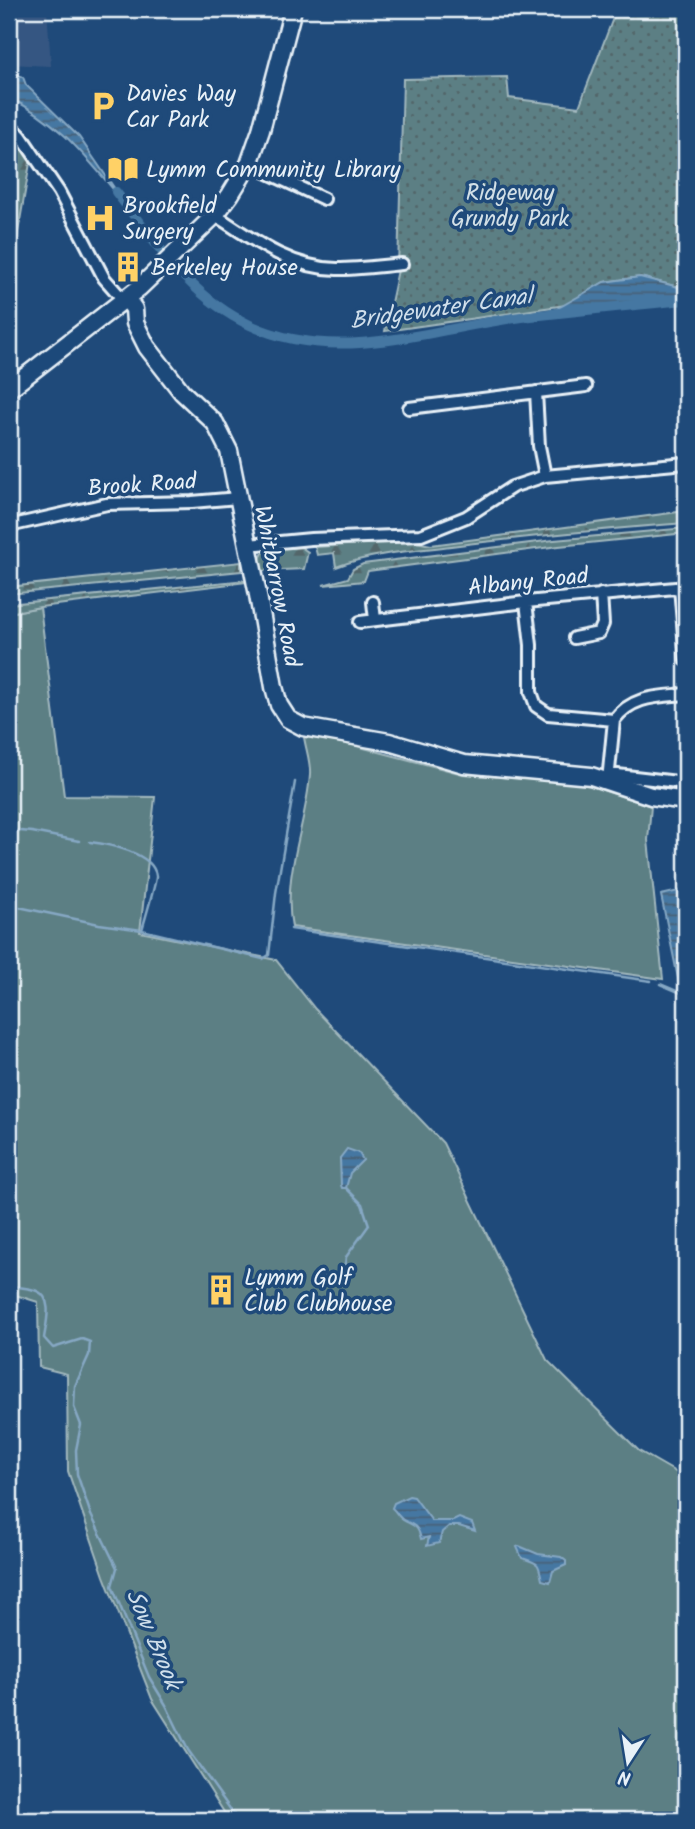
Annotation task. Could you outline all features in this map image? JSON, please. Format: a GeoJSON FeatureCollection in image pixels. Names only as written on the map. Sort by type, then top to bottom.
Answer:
{"type":"FeatureCollection","features":[{"type":"Feature","properties":{"kind":"street"},"geometry":{"type":"LineString","coordinates":[[9,389],[139,288],[178,253],[215,215],[230,195],[249,164],[267,111],[293,9]]}},
{"type":"Feature","properties":{"kind":"street","name":"Whitbarrow Road"},"geometry":{"type":"LineString","coordinates":[[9,124],[21,136],[59,192],[104,278],[134,309],[135,323],[147,347],[173,382],[215,423],[229,451],[274,687],[284,713],[294,723],[389,742],[464,764],[609,778],[651,796],[686,802]]}},
{"type":"Feature","properties":{"kind":"street"},"geometry":{"type":"LineString","coordinates":[[249,164],[324,198]]}},
{"type":"Feature","properties":{"kind":"street"},"geometry":{"type":"LineString","coordinates":[[215,215],[258,244],[302,264],[337,269],[402,264]]}},
{"type":"Feature","properties":{"kind":"street"},"geometry":{"type":"LineString","coordinates":[[409,408],[586,386]]}},
{"type":"Feature","properties":{"kind":"street"},"geometry":{"type":"LineString","coordinates":[[536,392],[539,446],[545,476]]}},
{"type":"Feature","properties":{"kind":"street"},"geometry":{"type":"LineString","coordinates":[[248,545],[310,539],[421,535],[467,517],[512,487],[545,476],[686,463]]}},
{"type":"Feature","properties":{"kind":"street","name":"Brook Road"},"geometry":{"type":"LineString","coordinates":[[9,526],[107,504],[238,498]]}},
{"type":"Feature","properties":{"kind":"street"},"geometry":{"type":"LineString","coordinates":[[683,587],[686,660]]}},
{"type":"Feature","properties":{"kind":"street","name":"Albany Road"},"geometry":{"type":"LineString","coordinates":[[360,622],[683,587]]}},
{"type":"Feature","properties":{"kind":"street"},"geometry":{"type":"LineString","coordinates":[[574,638],[594,636],[602,629],[601,594]]}},
{"type":"Feature","properties":{"kind":"street"},"geometry":{"type":"LineString","coordinates":[[526,602],[531,645],[531,692],[536,706],[548,714],[614,720]]}},
{"type":"Feature","properties":{"kind":"street"},"geometry":{"type":"LineString","coordinates":[[373,603],[375,620]]}},
{"type":"Feature","properties":{"kind":"street"},"geometry":{"type":"LineString","coordinates":[[686,694],[640,699],[628,705],[614,720],[609,778],[686,783]]}},
{"type":"Feature","properties":{"kind":"shaded area"},"geometry":{"type":"Polygon","coordinates":[[[9,9],[47,9],[51,66],[9,64],[9,9]]]}},
{"type":"Feature","properties":{"kind":"shaded area"},"geometry":{"type":"Polygon","coordinates":[[[9,72],[23,77],[26,85],[79,137],[124,202],[58,130],[27,107],[9,98],[9,72]]]}},
{"type":"Feature","properties":{"kind":"shaded area"},"geometry":{"type":"Polygon","coordinates":[[[640,277],[686,289],[686,300],[546,315],[604,282],[640,277]]]}},
{"type":"Feature","properties":{"kind":"shaded area"},"geometry":{"type":"Polygon","coordinates":[[[686,891],[686,984],[679,983],[661,895],[686,891]]]}},
{"type":"Feature","properties":{"kind":"shaded area"},"geometry":{"type":"Polygon","coordinates":[[[347,1149],[359,1153],[363,1160],[350,1173],[346,1188],[342,1188],[340,1158],[347,1149]]]}},
{"type":"Feature","properties":{"kind":"shaded area"},"geometry":{"type":"Polygon","coordinates":[[[409,1496],[414,1497],[432,1521],[453,1521],[459,1518],[472,1523],[475,1531],[449,1526],[442,1532],[439,1543],[427,1546],[429,1537],[421,1539],[416,1527],[401,1518],[392,1508],[394,1503],[409,1496]]]}},
{"type":"Feature","properties":{"kind":"shaded area"},"geometry":{"type":"Polygon","coordinates":[[[517,1547],[538,1554],[561,1557],[566,1561],[566,1565],[553,1571],[550,1582],[542,1580],[537,1564],[522,1558],[517,1547]]]}},
{"type":"Feature","properties":{"kind":"green space","name":"Ridgeway Grundy Park"},"geometry":{"type":"Polygon","coordinates":[[[627,9],[686,9],[686,289],[640,277],[604,282],[566,305],[385,331],[398,270],[403,79],[507,77],[509,98],[579,107],[615,13],[627,9]]]}},
{"type":"Feature","properties":{"kind":"green space"},"geometry":{"type":"Polygon","coordinates":[[[9,126],[31,157],[17,238],[14,266],[16,291],[9,318],[9,126]]]}},
{"type":"Feature","properties":{"kind":"green space"},"geometry":{"type":"Polygon","coordinates":[[[686,511],[686,523],[407,551],[336,567],[334,553],[317,555],[315,547],[411,541],[431,545],[686,511]]]}},
{"type":"Feature","properties":{"kind":"green space"},"geometry":{"type":"Polygon","coordinates":[[[686,528],[686,533],[559,546],[368,571],[364,581],[323,585],[348,578],[353,569],[363,564],[554,540],[686,528]]]}},
{"type":"Feature","properties":{"kind":"green space"},"geometry":{"type":"Polygon","coordinates":[[[301,547],[308,552],[304,569],[259,571],[261,555],[265,551],[301,547]]]}},
{"type":"Feature","properties":{"kind":"green space"},"geometry":{"type":"Polygon","coordinates":[[[241,562],[241,571],[9,594],[9,587],[241,562]]]}},
{"type":"Feature","properties":{"kind":"green space"},"geometry":{"type":"Polygon","coordinates":[[[247,582],[9,613],[9,604],[247,582]]]}},
{"type":"Feature","properties":{"kind":"green space"},"geometry":{"type":"Polygon","coordinates":[[[40,607],[64,796],[155,797],[140,932],[276,960],[315,1009],[443,1143],[547,1360],[639,1451],[686,1478],[686,1820],[229,1820],[152,1699],[104,1576],[68,1471],[67,1374],[39,1367],[38,1302],[9,1293],[9,613],[40,607]]]}},
{"type":"Feature","properties":{"kind":"green space"},"geometry":{"type":"Polygon","coordinates":[[[304,737],[345,743],[463,774],[581,783],[651,806],[648,840],[663,979],[292,927],[292,870],[310,775],[304,737]]]}},
{"type":"Feature","properties":{"kind":"waterway"},"geometry":{"type":"LineString","coordinates":[[9,175],[15,187],[9,224]]}},
{"type":"Feature","properties":{"kind":"waterway","name":"Bridgewater Canal"},"geometry":{"type":"LineString","coordinates":[[116,192],[175,267],[210,300],[250,325],[283,337],[317,343],[386,340],[522,317],[686,300]]}},
{"type":"Feature","properties":{"kind":"waterway"},"geometry":{"type":"LineString","coordinates":[[9,905],[142,930],[263,959],[269,955],[276,893],[295,782]]}},
{"type":"Feature","properties":{"kind":"waterway"},"geometry":{"type":"LineString","coordinates":[[9,830],[79,841]]}},
{"type":"Feature","properties":{"kind":"waterway"},"geometry":{"type":"LineString","coordinates":[[90,842],[129,851],[147,861],[153,868],[156,879],[142,930]]}},
{"type":"Feature","properties":{"kind":"waterway"},"geometry":{"type":"LineString","coordinates":[[291,929],[651,981]]}},
{"type":"Feature","properties":{"kind":"waterway"},"geometry":{"type":"LineString","coordinates":[[660,984],[686,995]]}},
{"type":"Feature","properties":{"kind":"waterway"},"geometry":{"type":"LineString","coordinates":[[344,1272],[346,1257],[369,1225],[362,1204],[346,1188]]}},
{"type":"Feature","properties":{"kind":"waterway","name":"Sow Brook"},"geometry":{"type":"LineString","coordinates":[[9,1285],[34,1290],[46,1299],[48,1312],[44,1338],[53,1348],[82,1339],[90,1342],[89,1355],[75,1386],[74,1407],[81,1425],[76,1450],[77,1474],[91,1515],[117,1568],[112,1586],[149,1677],[188,1750],[238,1820]]}},
{"type":"Feature","properties":{"kind":"place","name":"Davies Way Car Park"},"geometry":{"type":"Point","coordinates":[103,106]}},
{"type":"Feature","properties":{"kind":"place","name":"Lymm Community Library"},"geometry":{"type":"Point","coordinates":[123,169]}},
{"type":"Feature","properties":{"kind":"place","name":"Brookfield Surgery"},"geometry":{"type":"Point","coordinates":[100,218]}},
{"type":"Feature","properties":{"kind":"place","name":"Berkeley House"},"geometry":{"type":"Point","coordinates":[128,267]}},
{"type":"Feature","properties":{"kind":"place","name":"Lymm Golf Club Clubhouse"},"geometry":{"type":"Point","coordinates":[221,1290]}}]}
